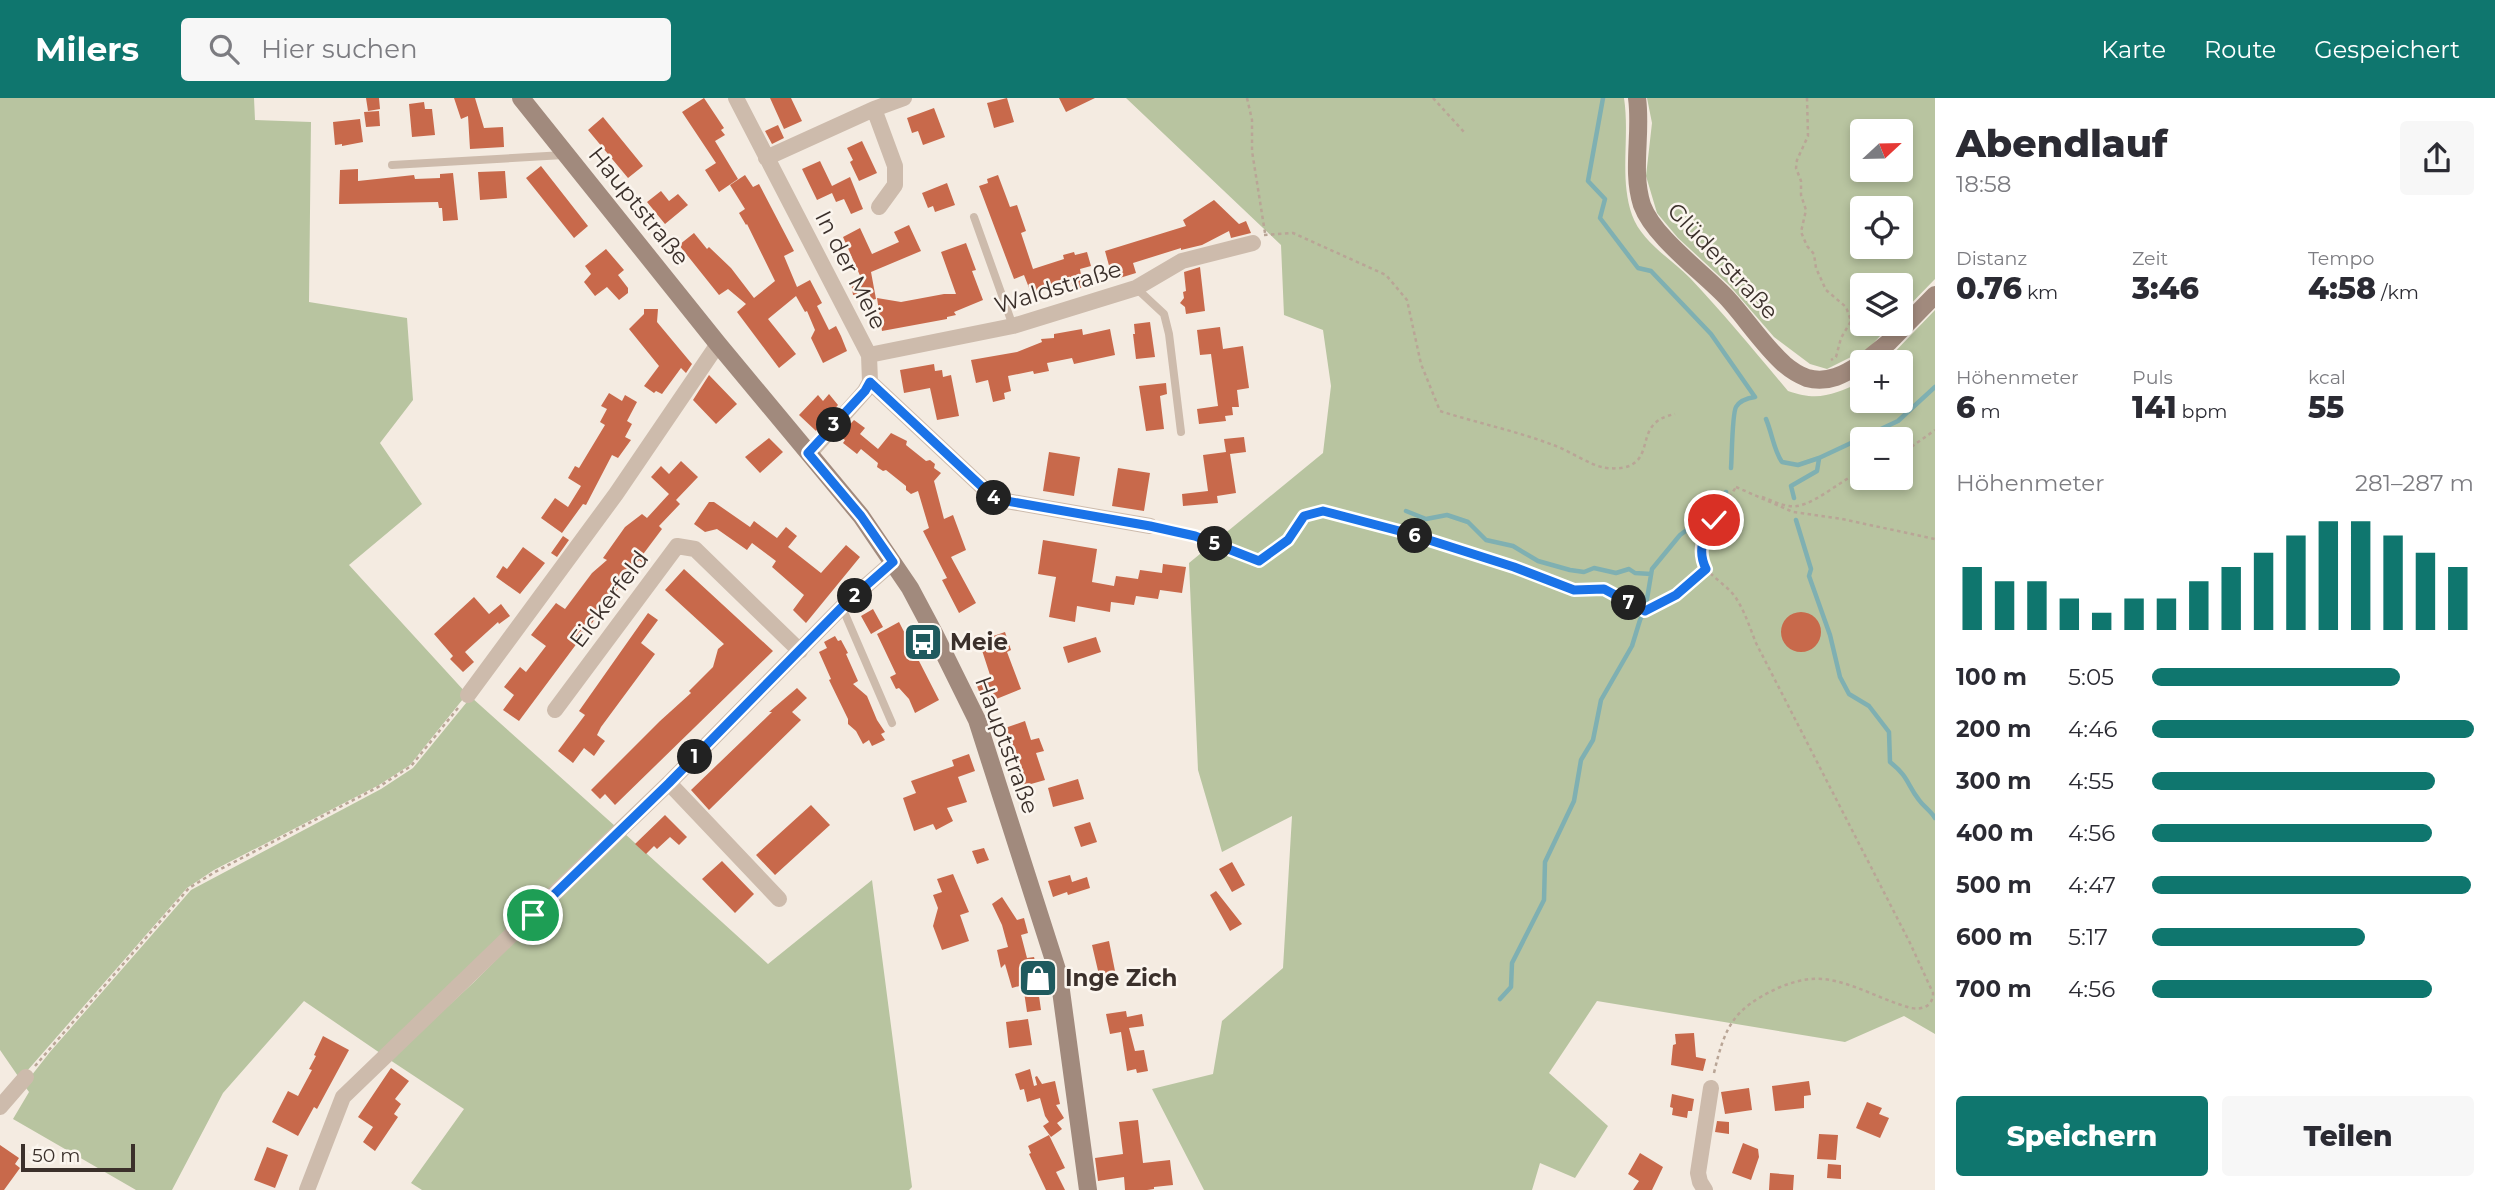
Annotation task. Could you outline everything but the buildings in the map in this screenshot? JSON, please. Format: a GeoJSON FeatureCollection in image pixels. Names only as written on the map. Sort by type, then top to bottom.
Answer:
{"type":"FeatureCollection","features":[{"type":"Feature","properties":{"kind":"main road","name":"Hauptstraße"},"geometry":{"type":"LineString","coordinates":[[521,98],[718,344],[861,516],[910,588],[977,720],[1059,976],[1088,1190]]}},
{"type":"Feature","properties":{"kind":"main road","name":"Glüderstraße"},"geometry":{"type":"LineString","coordinates":[[1637,98],[1638,181],[1647,215],[1662,235],[1721,292],[1784,364],[1808,379]]}},
{"type":"Feature","properties":{"kind":"main road"},"geometry":{"type":"LineString","coordinates":[[1879,350],[1935,295]]}},
{"type":"Feature","properties":{"kind":"main road"},"geometry":{"type":"LineString","coordinates":[[1808,379],[1836,377],[1850,370]]}},
{"type":"Feature","properties":{"kind":"street","name":"In der Meie"},"geometry":{"type":"LineString","coordinates":[[736,98],[869,355],[870,382]]}},
{"type":"Feature","properties":{"kind":"street"},"geometry":{"type":"LineString","coordinates":[[766,158],[873,109],[904,98]]}},
{"type":"Feature","properties":{"kind":"street"},"geometry":{"type":"LineString","coordinates":[[873,109],[895,166],[895,185],[879,207]]}},
{"type":"Feature","properties":{"kind":"street","name":"Waldstraße"},"geometry":{"type":"LineString","coordinates":[[869,355],[1013,326],[1136,288],[1182,261],[1259,239]]}},
{"type":"Feature","properties":{"kind":"street"},"geometry":{"type":"LineString","coordinates":[[468,695],[616,494],[718,344]]}},
{"type":"Feature","properties":{"kind":"street"},"geometry":{"type":"LineString","coordinates":[[808,453],[865,391],[870,382],[995,499],[1150,526]]}},
{"type":"Feature","properties":{"kind":"street","name":"Eickerfeld"},"geometry":{"type":"LineString","coordinates":[[555,710],[677,546],[695,549],[800,651]]}},
{"type":"Feature","properties":{"kind":"street"},"geometry":{"type":"LineString","coordinates":[[307,1190],[343,1097],[669,783],[842,607],[893,562]]}},
{"type":"Feature","properties":{"kind":"street"},"geometry":{"type":"LineString","coordinates":[[669,783],[779,899]]}},
{"type":"Feature","properties":{"kind":"street"},"geometry":{"type":"LineString","coordinates":[[0,1107],[26,1077]]}},
{"type":"Feature","properties":{"kind":"street"},"geometry":{"type":"LineString","coordinates":[[1704,1190],[1698,1173],[1711,1088]]}},
{"type":"Feature","properties":{"kind":"lane"},"geometry":{"type":"LineString","coordinates":[[392,165],[566,155]]}},
{"type":"Feature","properties":{"kind":"lane"},"geometry":{"type":"LineString","coordinates":[[974,217],[1013,326]]}},
{"type":"Feature","properties":{"kind":"lane"},"geometry":{"type":"LineString","coordinates":[[1136,288],[1164,314],[1181,432]]}},
{"type":"Feature","properties":{"kind":"lane"},"geometry":{"type":"LineString","coordinates":[[842,607],[892,723]]}},
{"type":"Feature","properties":{"kind":"path"},"geometry":{"type":"LineString","coordinates":[[1247,98],[1252,120],[1259,239],[1293,233],[1386,275],[1407,300],[1421,364],[1440,411],[1552,444],[1600,467],[1629,466],[1641,457],[1651,426],[1661,417],[1675,414]]}},
{"type":"Feature","properties":{"kind":"path"},"geometry":{"type":"LineString","coordinates":[[1433,98],[1464,132]]}},
{"type":"Feature","properties":{"kind":"path"},"geometry":{"type":"LineString","coordinates":[[1807,98],[1808,136],[1796,168],[1801,181],[1805,210],[1801,232],[1814,254],[1816,268],[1826,290],[1846,307],[1851,321],[1841,338],[1836,357],[1808,379]]}},
{"type":"Feature","properties":{"kind":"path"},"geometry":{"type":"LineString","coordinates":[[1913,446],[1935,430]]}},
{"type":"Feature","properties":{"kind":"path"},"geometry":{"type":"LineString","coordinates":[[1736,487],[1790,507],[1820,497],[1850,476]]}},
{"type":"Feature","properties":{"kind":"path"},"geometry":{"type":"LineString","coordinates":[[1736,487],[1793,512],[1842,519],[1935,540]]}},
{"type":"Feature","properties":{"kind":"path"},"geometry":{"type":"LineString","coordinates":[[1711,1088],[1722,1041],[1735,1017],[1744,1006],[1756,998],[1797,979],[1832,980],[1912,1008],[1930,1005],[1934,993],[1734,595],[1706,569],[1700,556],[1704,537],[1736,487]]}},
{"type":"Feature","properties":{"kind":"path"},"geometry":{"type":"LineString","coordinates":[[1150,526],[1195,536],[1259,561],[1288,540],[1304,516],[1323,511],[1491,559],[1574,590],[1604,589],[1645,611],[1676,595],[1706,569]]}},
{"type":"Feature","properties":{"kind":"path"},"geometry":{"type":"LineString","coordinates":[[26,1077],[189,888],[380,786],[411,766],[468,695]]}},
{"type":"Feature","properties":{"kind":"green space"},"geometry":{"type":"Polygon","coordinates":[[[0,98],[254,98],[255,120],[311,122],[309,302],[407,318],[413,400],[380,443],[422,504],[349,565],[467,694],[410,765],[379,785],[214,870],[187,888],[20,1079],[0,1050],[0,98]]]}},
{"type":"Feature","properties":{"kind":"green space"},"geometry":{"type":"Polygon","coordinates":[[[1126,98],[1624,98],[1626,186],[1636,224],[1649,241],[1703,292],[1788,391],[1818,396],[1850,387],[1850,413],[1913,413],[1913,350],[1897,350],[1913,336],[1935,310],[1935,1034],[1904,1016],[1845,1042],[1597,1001],[1549,1073],[1608,1126],[1575,1178],[1540,1163],[1532,1190],[1204,1190],[1152,1089],[1213,1074],[1222,1021],[1283,968],[1292,816],[1222,852],[1198,770],[1189,563],[1323,453],[1331,386],[1323,330],[1284,315],[1281,245],[1126,98]]]}},
{"type":"Feature","properties":{"kind":"green space"},"geometry":{"type":"Polygon","coordinates":[[[1647,98],[1935,98],[1935,279],[1913,302],[1913,273],[1850,273],[1850,336],[1880,336],[1869,348],[1850,350],[1850,358],[1827,369],[1810,364],[1774,337],[1729,285],[1678,238],[1657,213],[1646,176],[1652,123],[1647,98]]]}},
{"type":"Feature","properties":{"kind":"green space"},"geometry":{"type":"Polygon","coordinates":[[[471,697],[615,826],[380,1053],[304,1001],[223,1093],[172,1190],[136,1190],[13,1119],[29,1092],[24,1085],[191,890],[381,789],[413,768],[471,697]]]}},
{"type":"Feature","properties":{"kind":"green space"},"geometry":{"type":"Polygon","coordinates":[[[624,833],[768,964],[872,880],[912,1187],[909,1190],[422,1190],[411,1183],[464,1109],[390,1060],[473,983],[624,833]]]}},
{"type":"Feature","properties":{"kind":"waterway"},"geometry":{"type":"LineString","coordinates":[[1603,98],[1588,181],[1605,199],[1600,218],[1638,268],[1651,271],[1711,334],[1755,397],[1742,401],[1736,407],[1731,468]]}},
{"type":"Feature","properties":{"kind":"waterway"},"geometry":{"type":"LineString","coordinates":[[1766,419],[1782,462],[1798,465],[1898,421],[1935,387]]}},
{"type":"Feature","properties":{"kind":"waterway"},"geometry":{"type":"LineString","coordinates":[[1794,498],[1791,486],[1817,471],[1819,459]]}},
{"type":"Feature","properties":{"kind":"waterway"},"geometry":{"type":"LineString","coordinates":[[1500,999],[1511,987],[1512,963],[1544,900],[1545,862],[1574,801],[1581,760],[1593,740],[1601,700],[1632,646],[1645,611],[1652,569],[1680,535],[1715,509],[1726,492]]}},
{"type":"Feature","properties":{"kind":"waterway"},"geometry":{"type":"LineString","coordinates":[[1406,511],[1426,519],[1447,515],[1468,522],[1486,540],[1513,546],[1538,561],[1570,570],[1584,572],[1594,568],[1616,573],[1629,569],[1635,573],[1651,574]]}},
{"type":"Feature","properties":{"kind":"waterway"},"geometry":{"type":"LineString","coordinates":[[1796,520],[1811,569],[1809,576],[1830,635],[1840,677],[1849,694],[1869,706],[1889,732],[1890,762],[1901,772],[1919,800],[1935,818]]}},
{"type":"Feature","properties":{"kind":"place","name":"Meie"},"geometry":{"type":"Point","coordinates":[923,642]}},
{"type":"Feature","properties":{"kind":"place","name":"Inge Zich"},"geometry":{"type":"Point","coordinates":[1038,978]}},
{"type":"Feature","properties":{"kind":"route"},"geometry":{"type":"LineString","coordinates":[[533,915],[669,783],[842,607],[893,562],[861,516],[808,453],[865,391],[870,382],[995,499],[1195,536],[1259,561],[1288,540],[1304,516],[1323,511],[1407,533],[1514,567],[1574,590],[1604,589],[1645,611],[1676,595],[1706,569],[1700,556],[1700,547],[1714,520]]}}]}
